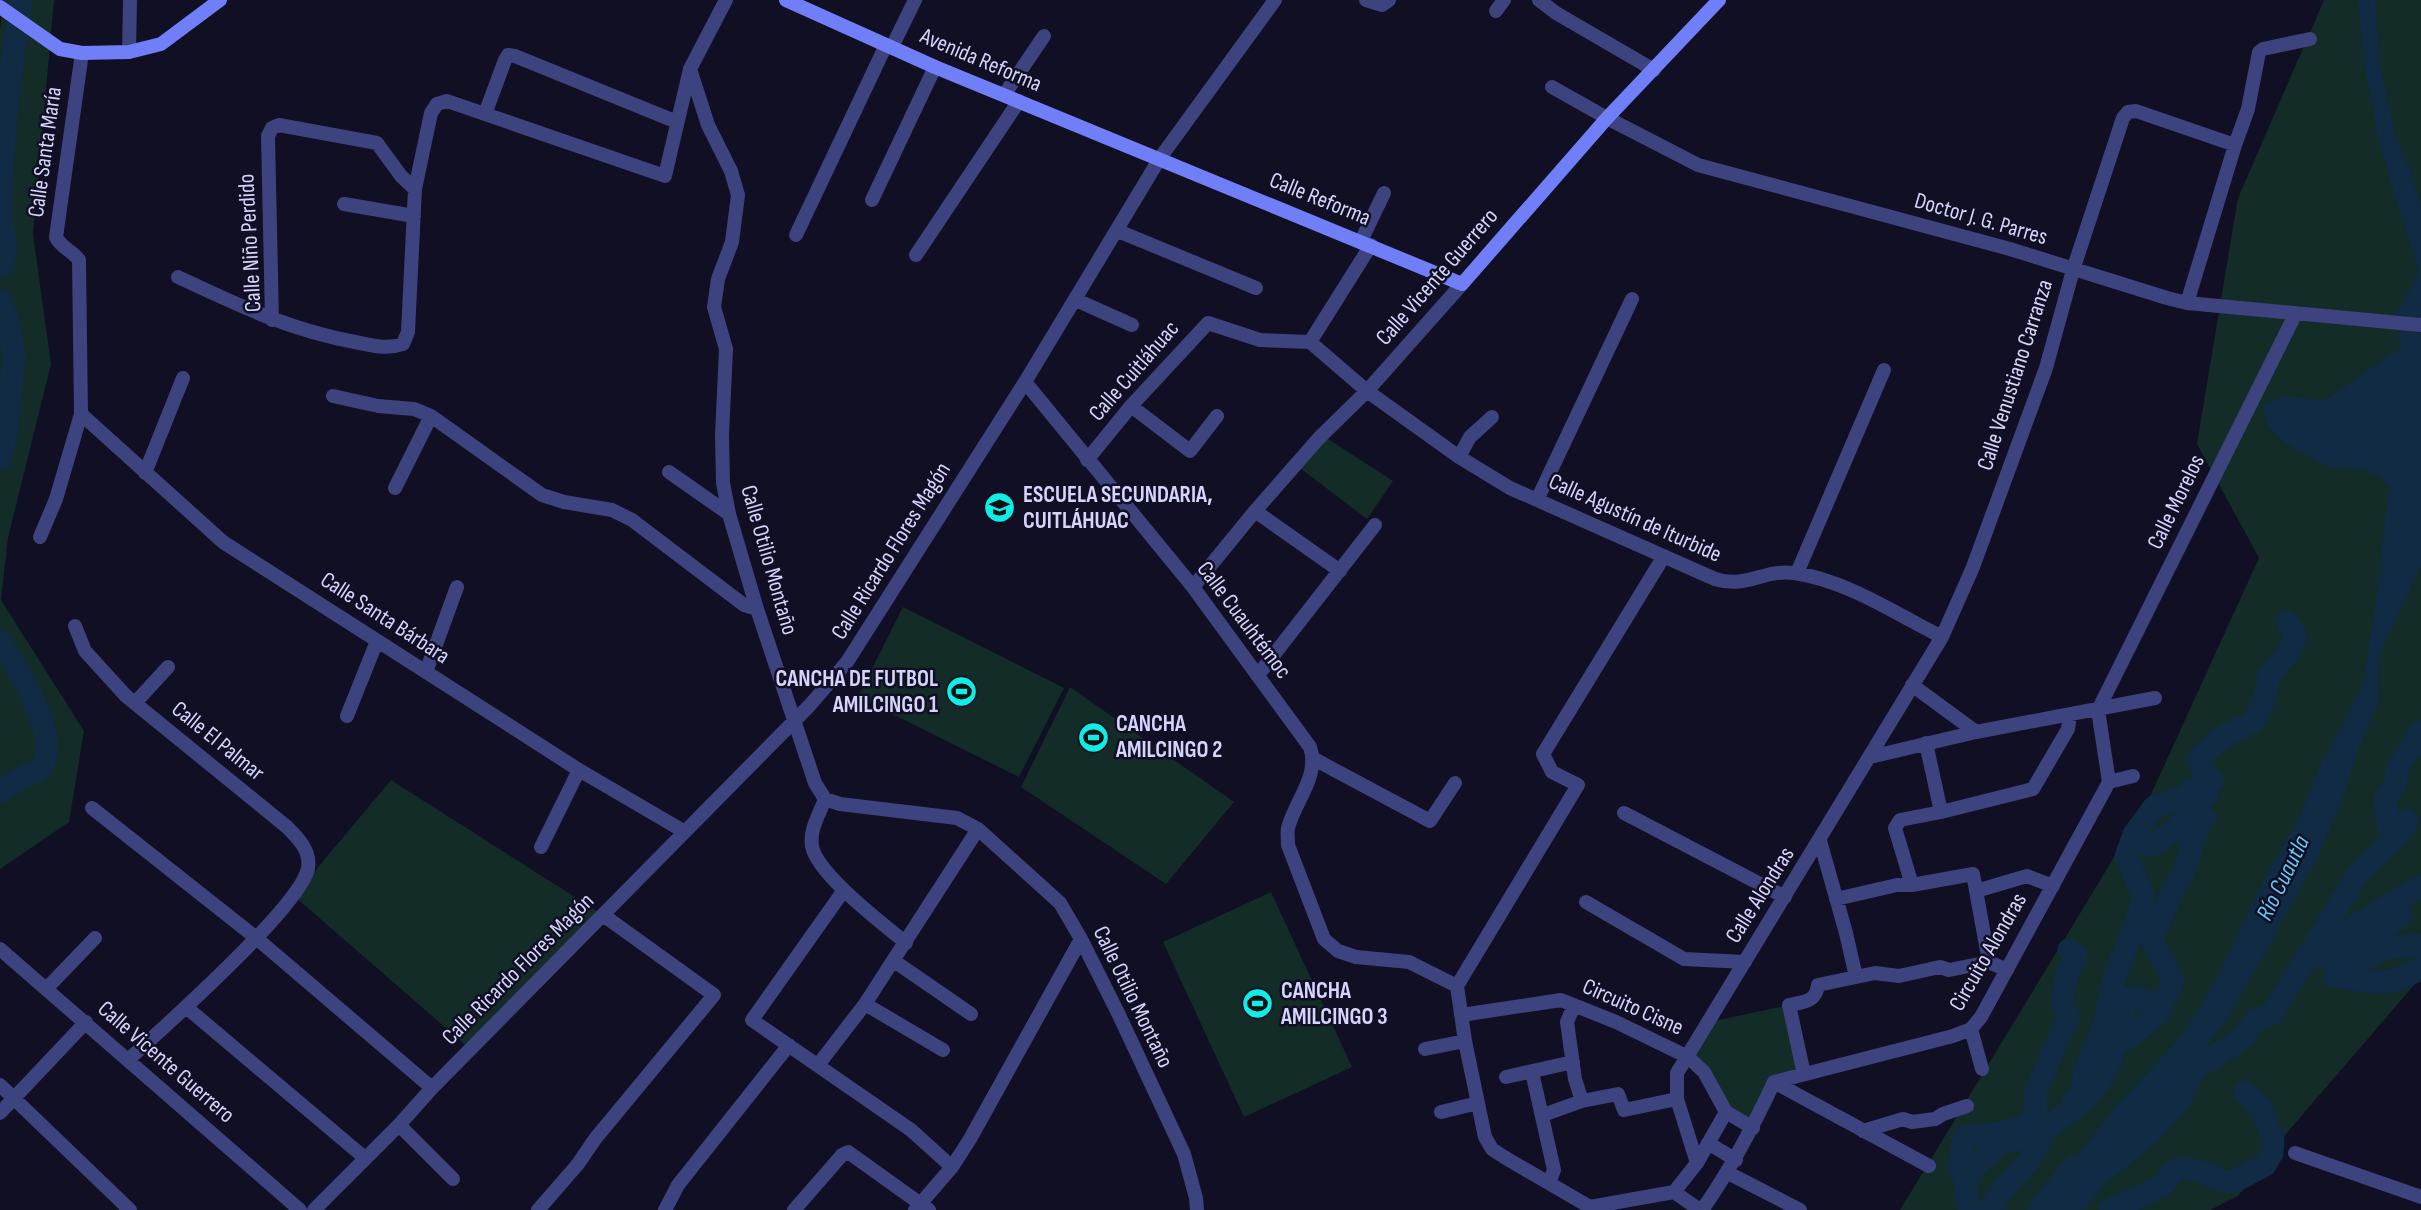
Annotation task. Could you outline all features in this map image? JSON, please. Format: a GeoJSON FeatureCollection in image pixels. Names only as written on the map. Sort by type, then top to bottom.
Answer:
{"type":"FeatureCollection","features":[{"type":"Feature","properties":{"kind":"street"},"geometry":{"type":"LineString","coordinates":[[129,52],[130,0]]}},
{"type":"Feature","properties":{"kind":"street"},"geometry":{"type":"LineString","coordinates":[[0,7],[60,49],[82,53],[129,52],[161,44],[220,0]]}},
{"type":"Feature","properties":{"kind":"street","name":"Calle Niño Perdido"},"geometry":{"type":"LineString","coordinates":[[415,189],[401,176],[377,143],[279,125],[272,128],[268,136],[272,320],[329,337],[390,349],[403,344],[408,332],[415,189],[431,113],[437,104],[447,101],[665,176],[690,69],[726,0]]}},
{"type":"Feature","properties":{"kind":"street","name":"Avenida Reforma"},"geometry":{"type":"LineString","coordinates":[[786,0],[934,67],[1160,158]]}},
{"type":"Feature","properties":{"kind":"street"},"geometry":{"type":"LineString","coordinates":[[796,235],[889,46],[915,0]]}},
{"type":"Feature","properties":{"kind":"street","name":"Calle Ricardo Flores Magón"},"geometry":{"type":"LineString","coordinates":[[314,1210],[685,832],[847,662],[1076,300],[1160,158],[1275,0]]}},
{"type":"Feature","properties":{"kind":"street"},"geometry":{"type":"LineString","coordinates":[[1366,0],[1385,2]]}},
{"type":"Feature","properties":{"kind":"street"},"geometry":{"type":"LineString","coordinates":[[1539,0],[1556,13],[1654,70]]}},
{"type":"Feature","properties":{"kind":"street","name":"Calle Vicente Guerrero"},"geometry":{"type":"LineString","coordinates":[[1193,587],[1319,438],[1367,391],[1607,118],[1719,0]]}},
{"type":"Feature","properties":{"kind":"street"},"geometry":{"type":"LineString","coordinates":[[1004,95],[1044,36]]}},
{"type":"Feature","properties":{"kind":"street"},"geometry":{"type":"LineString","coordinates":[[2186,303],[2248,109],[2259,52],[2310,39]]}},
{"type":"Feature","properties":{"kind":"street","name":"Calle Santa María"},"geometry":{"type":"LineString","coordinates":[[81,414],[79,260],[74,253],[59,244],[56,237],[82,53]]}},
{"type":"Feature","properties":{"kind":"street"},"geometry":{"type":"LineString","coordinates":[[485,114],[508,55],[677,122]]}},
{"type":"Feature","properties":{"kind":"street"},"geometry":{"type":"LineString","coordinates":[[872,200],[934,67]]}},
{"type":"Feature","properties":{"kind":"street","name":"Calle Otilio Montaño"},"geometry":{"type":"LineString","coordinates":[[690,69],[708,125],[731,171],[738,195],[732,242],[718,279],[714,307],[726,349],[723,483],[729,514],[757,609],[815,783],[825,799],[840,804],[957,818],[978,829],[1060,903],[1081,939],[1184,1154],[1197,1210]]}},
{"type":"Feature","properties":{"kind":"street","name":"Doctor J. G. Parres"},"geometry":{"type":"LineString","coordinates":[[1552,87],[1698,165],[2010,249],[2186,303],[2421,325]]}},
{"type":"Feature","properties":{"kind":"street"},"geometry":{"type":"LineString","coordinates":[[916,255],[1019,101]]}},
{"type":"Feature","properties":{"kind":"street","name":"Calle Venustiano Carranza"},"geometry":{"type":"LineString","coordinates":[[1942,637],[1973,568],[2046,368],[2073,270],[2123,118],[2128,112],[2136,111],[2235,145]]}},
{"type":"Feature","properties":{"kind":"street","name":"Calle Reforma"},"geometry":{"type":"LineString","coordinates":[[1160,158],[1462,284]]}},
{"type":"Feature","properties":{"kind":"street"},"geometry":{"type":"LineString","coordinates":[[1367,391],[1310,342],[1366,243],[1384,193]]}},
{"type":"Feature","properties":{"kind":"street"},"geometry":{"type":"LineString","coordinates":[[344,204],[414,216]]}},
{"type":"Feature","properties":{"kind":"street"},"geometry":{"type":"LineString","coordinates":[[1118,230],[1256,288]]}},
{"type":"Feature","properties":{"kind":"street"},"geometry":{"type":"LineString","coordinates":[[178,277],[272,320]]}},
{"type":"Feature","properties":{"kind":"street"},"geometry":{"type":"LineString","coordinates":[[1537,500],[1632,299]]}},
{"type":"Feature","properties":{"kind":"street"},"geometry":{"type":"LineString","coordinates":[[1076,300],[1132,325]]}},
{"type":"Feature","properties":{"kind":"street","name":"Calle Morelos"},"geometry":{"type":"LineString","coordinates":[[2098,710],[2296,313]]}},
{"type":"Feature","properties":{"kind":"street","name":"Calle Cuitláhuac"},"geometry":{"type":"LineString","coordinates":[[1087,460],[1208,323],[1260,340],[1310,342]]}},
{"type":"Feature","properties":{"kind":"street"},"geometry":{"type":"LineString","coordinates":[[1797,573],[1884,370]]}},
{"type":"Feature","properties":{"kind":"street"},"geometry":{"type":"LineString","coordinates":[[145,473],[183,378]]}},
{"type":"Feature","properties":{"kind":"street","name":"Calle Cuauhtémoc"},"geometry":{"type":"LineString","coordinates":[[1025,382],[1193,587],[1310,747],[1314,759]]}},
{"type":"Feature","properties":{"kind":"street","name":"Calle Agustín de Iturbide"},"geometry":{"type":"LineString","coordinates":[[1367,391],[1459,457],[1510,488],[1729,584],[1777,571],[1797,573],[1841,586],[1942,637]]}},
{"type":"Feature","properties":{"kind":"street"},"geometry":{"type":"LineString","coordinates":[[333,396],[378,406],[414,409],[431,416],[542,495],[564,502],[612,510],[632,520],[744,605],[757,609]]}},
{"type":"Feature","properties":{"kind":"street"},"geometry":{"type":"LineString","coordinates":[[1132,406],[1190,451],[1217,416]]}},
{"type":"Feature","properties":{"kind":"street"},"geometry":{"type":"LineString","coordinates":[[40,537],[55,499],[81,414]]}},
{"type":"Feature","properties":{"kind":"street","name":"Calle Santa Bárbara"},"geometry":{"type":"LineString","coordinates":[[81,414],[223,542],[579,770],[685,832]]}},
{"type":"Feature","properties":{"kind":"street"},"geometry":{"type":"LineString","coordinates":[[395,488],[431,416]]}},
{"type":"Feature","properties":{"kind":"street"},"geometry":{"type":"LineString","coordinates":[[1459,457],[1470,437],[1492,417]]}},
{"type":"Feature","properties":{"kind":"street"},"geometry":{"type":"LineString","coordinates":[[670,472],[729,514]]}},
{"type":"Feature","properties":{"kind":"street"},"geometry":{"type":"LineString","coordinates":[[1255,511],[1340,571]]}},
{"type":"Feature","properties":{"kind":"street"},"geometry":{"type":"LineString","coordinates":[[1258,675],[1375,525]]}},
{"type":"Feature","properties":{"kind":"street"},"geometry":{"type":"LineString","coordinates":[[1664,556],[1543,754],[1552,772],[1578,785],[1457,986],[1465,1041],[1485,1137],[1492,1149],[1590,1207],[1674,1192],[1697,1163],[1726,1112],[1753,1128]]}},
{"type":"Feature","properties":{"kind":"street"},"geometry":{"type":"LineString","coordinates":[[426,672],[457,587]]}},
{"type":"Feature","properties":{"kind":"street","name":"Calle El Palmar"},"geometry":{"type":"LineString","coordinates":[[75,626],[85,651],[135,703],[303,843],[308,867],[294,896],[255,937]]}},
{"type":"Feature","properties":{"kind":"street","name":"Calle Alondras"},"geometry":{"type":"LineString","coordinates":[[1678,1099],[1677,1073],[1942,637]]}},
{"type":"Feature","properties":{"kind":"street"},"geometry":{"type":"LineString","coordinates":[[347,716],[377,641]]}},
{"type":"Feature","properties":{"kind":"street"},"geometry":{"type":"LineString","coordinates":[[135,703],[169,667]]}},
{"type":"Feature","properties":{"kind":"street"},"geometry":{"type":"LineString","coordinates":[[1912,685],[1976,732]]}},
{"type":"Feature","properties":{"kind":"street"},"geometry":{"type":"LineString","coordinates":[[1870,757],[1976,732],[2155,698]]}},
{"type":"Feature","properties":{"kind":"street"},"geometry":{"type":"LineString","coordinates":[[2098,710],[2109,782],[2133,776]]}},
{"type":"Feature","properties":{"kind":"street"},"geometry":{"type":"LineString","coordinates":[[1912,885],[1896,824],[1900,820],[2033,789],[2068,729],[2070,715]]}},
{"type":"Feature","properties":{"kind":"street"},"geometry":{"type":"LineString","coordinates":[[1926,743],[1941,812]]}},
{"type":"Feature","properties":{"kind":"street"},"geometry":{"type":"LineString","coordinates":[[1455,783],[1430,821],[1314,759],[1312,771],[1287,830],[1303,890],[1324,939],[1338,951],[1356,957],[1409,962],[1457,986]]}},
{"type":"Feature","properties":{"kind":"street"},"geometry":{"type":"LineString","coordinates":[[541,846],[579,770]]}},
{"type":"Feature","properties":{"kind":"street","name":"Circuito Alondras"},"geometry":{"type":"LineString","coordinates":[[1774,1082],[1953,1036],[1970,1029],[1981,1017],[2109,782]]}},
{"type":"Feature","properties":{"kind":"street"},"geometry":{"type":"LineString","coordinates":[[825,799],[812,832],[812,846],[817,858],[844,890],[906,943]]}},
{"type":"Feature","properties":{"kind":"street"},"geometry":{"type":"LineString","coordinates":[[92,808],[255,937],[432,1088]]}},
{"type":"Feature","properties":{"kind":"street"},"geometry":{"type":"LineString","coordinates":[[1624,813],[1785,897]]}},
{"type":"Feature","properties":{"kind":"street"},"geometry":{"type":"LineString","coordinates":[[818,1065],[865,1004],[978,829]]}},
{"type":"Feature","properties":{"kind":"street"},"geometry":{"type":"LineString","coordinates":[[1820,841],[1856,977]]}},
{"type":"Feature","properties":{"kind":"street"},"geometry":{"type":"LineString","coordinates":[[1836,899],[1897,885],[1912,885],[1973,874],[1989,962]]}},
{"type":"Feature","properties":{"kind":"street"},"geometry":{"type":"LineString","coordinates":[[1976,891],[2027,876],[2053,886]]}},
{"type":"Feature","properties":{"kind":"street"},"geometry":{"type":"LineString","coordinates":[[844,890],[752,1020],[911,1130],[953,1167]]}},
{"type":"Feature","properties":{"kind":"street"},"geometry":{"type":"LineString","coordinates":[[1586,902],[1684,959],[1745,962]]}},
{"type":"Feature","properties":{"kind":"street"},"geometry":{"type":"LineString","coordinates":[[538,1210],[714,995],[603,915]]}},
{"type":"Feature","properties":{"kind":"street"},"geometry":{"type":"LineString","coordinates":[[129,1059],[186,1007],[255,937]]}},
{"type":"Feature","properties":{"kind":"street"},"geometry":{"type":"LineString","coordinates":[[47,988],[95,938]]}},
{"type":"Feature","properties":{"kind":"street"},"geometry":{"type":"LineString","coordinates":[[794,1210],[842,1155],[848,1152],[922,1208],[971,1139],[1081,939]]}},
{"type":"Feature","properties":{"kind":"street","name":"Calle Vicente Guerrero"},"geometry":{"type":"LineString","coordinates":[[0,949],[300,1210]]}},
{"type":"Feature","properties":{"kind":"street"},"geometry":{"type":"LineString","coordinates":[[894,961],[971,1014]]}},
{"type":"Feature","properties":{"kind":"street"},"geometry":{"type":"LineString","coordinates":[[1804,1074],[1789,1005],[1811,1000],[1817,993],[1818,985],[1875,973],[1899,976],[1940,967],[1949,970],[1989,962],[2007,970]]}},
{"type":"Feature","properties":{"kind":"street","name":"Circuito Cisne"},"geometry":{"type":"LineString","coordinates":[[1461,1015],[1561,1000],[1616,1022],[1688,1057],[1704,1072],[1726,1112]]}},
{"type":"Feature","properties":{"kind":"street"},"geometry":{"type":"LineString","coordinates":[[865,1004],[943,1050]]}},
{"type":"Feature","properties":{"kind":"street"},"geometry":{"type":"LineString","coordinates":[[1574,1005],[1567,1022],[1575,1079],[1582,1101]]}},
{"type":"Feature","properties":{"kind":"street"},"geometry":{"type":"LineString","coordinates":[[186,1007],[365,1158]]}},
{"type":"Feature","properties":{"kind":"street"},"geometry":{"type":"LineString","coordinates":[[0,1114],[86,1022]]}},
{"type":"Feature","properties":{"kind":"street"},"geometry":{"type":"LineString","coordinates":[[1970,1029],[1982,1069]]}},
{"type":"Feature","properties":{"kind":"street"},"geometry":{"type":"LineString","coordinates":[[1424,1049],[1465,1041]]}},
{"type":"Feature","properties":{"kind":"street"},"geometry":{"type":"LineString","coordinates":[[664,1210],[678,1185],[789,1045]]}},
{"type":"Feature","properties":{"kind":"street"},"geometry":{"type":"LineString","coordinates":[[1506,1077],[1573,1062]]}},
{"type":"Feature","properties":{"kind":"street"},"geometry":{"type":"LineString","coordinates":[[1532,1072],[1554,1170],[1549,1183]]}},
{"type":"Feature","properties":{"kind":"street"},"geometry":{"type":"LineString","coordinates":[[1674,1192],[1701,1210],[1732,1166],[1774,1082],[1929,1166]]}},
{"type":"Feature","properties":{"kind":"street"},"geometry":{"type":"LineString","coordinates":[[0,1085],[130,1210]]}},
{"type":"Feature","properties":{"kind":"street"},"geometry":{"type":"LineString","coordinates":[[1543,1115],[1582,1101],[1618,1094],[1623,1110],[1678,1099],[1697,1163]]}},
{"type":"Feature","properties":{"kind":"street"},"geometry":{"type":"LineString","coordinates":[[1441,1112],[1478,1103]]}},
{"type":"Feature","properties":{"kind":"street"},"geometry":{"type":"LineString","coordinates":[[1863,1131],[1903,1119],[1912,1122],[1935,1119],[1967,1105]]}},
{"type":"Feature","properties":{"kind":"street"},"geometry":{"type":"LineString","coordinates":[[399,1125],[453,1179]]}},
{"type":"Feature","properties":{"kind":"street"},"geometry":{"type":"LineString","coordinates":[[1709,1143],[1732,1166],[1800,1210]]}},
{"type":"Feature","properties":{"kind":"street"},"geometry":{"type":"LineString","coordinates":[[2295,1153],[2421,1197]]}},
{"type":"Feature","properties":{"kind":"green space"},"geometry":{"type":"Polygon","coordinates":[[[4,0],[54,0],[33,234],[51,364],[8,538],[1,600],[84,731],[69,822],[0,869],[0,29],[4,0]]]}},
{"type":"Feature","properties":{"kind":"green space"},"geometry":{"type":"Polygon","coordinates":[[[2324,0],[2421,0],[2421,977],[2291,1128],[2238,1196],[2210,1210],[1900,1210],[2147,803],[2259,558],[2197,444],[2238,198],[2324,0]]]}},
{"type":"Feature","properties":{"kind":"green space"},"geometry":{"type":"Polygon","coordinates":[[[1322,435],[1393,481],[1367,519],[1296,465],[1322,435]]]}},
{"type":"Feature","properties":{"kind":"green space","name":"CANCHA DE FUTBOL AMILCINGO 1"},"geometry":{"type":"Polygon","coordinates":[[[903,607],[1064,688],[1019,777],[858,697],[903,607]]]}},
{"type":"Feature","properties":{"kind":"green space","name":"CANCHA AMILCINGO 2"},"geometry":{"type":"Polygon","coordinates":[[[1070,687],[1234,802],[1166,884],[1021,787],[1070,687]]]}},
{"type":"Feature","properties":{"kind":"green space"},"geometry":{"type":"Polygon","coordinates":[[[391,780],[603,915],[470,1049],[294,896],[391,780]]]}},
{"type":"Feature","properties":{"kind":"green space","name":"CANCHA AMILCINGO 3"},"geometry":{"type":"Polygon","coordinates":[[[1271,892],[1352,1067],[1244,1117],[1163,942],[1271,892]]]}},
{"type":"Feature","properties":{"kind":"green space"},"geometry":{"type":"Polygon","coordinates":[[[1789,1005],[1804,1074],[1774,1082],[1753,1128],[1726,1112],[1688,1057],[1709,1022],[1789,1005]]]}},
{"type":"Feature","properties":{"kind":"water","name":"Río Cuautla"},"geometry":{"type":"Polygon","coordinates":[[[2358,0],[2375,0],[2381,71],[2396,139],[2411,172],[2421,210],[2421,565],[2380,654],[2378,703],[2316,861],[2230,1015],[2085,1210],[2043,1210],[2058,1180],[2113,1110],[2180,1038],[2217,978],[2264,879],[2298,820],[2324,758],[2363,685],[2378,586],[2389,484],[2366,470],[2329,467],[2285,443],[2268,426],[2263,406],[2286,396],[2324,401],[2401,348],[2396,314],[2419,273],[2380,146],[2365,68],[2358,0]]]}},
{"type":"Feature","properties":{"kind":"waterway"},"geometry":{"type":"LineString","coordinates":[[0,268],[6,247],[1,216],[4,135],[21,0]]}},
{"type":"Feature","properties":{"kind":"waterway"},"geometry":{"type":"LineString","coordinates":[[0,300],[8,321],[14,356],[7,428],[0,459]]}},
{"type":"Feature","properties":{"kind":"waterway"},"geometry":{"type":"LineString","coordinates":[[2149,846],[2175,829],[2208,795],[2204,771],[2198,759],[2221,738],[2254,721],[2265,698],[2268,677],[2288,653],[2296,636],[2287,622]]}},
{"type":"Feature","properties":{"kind":"waterway"},"geometry":{"type":"LineString","coordinates":[[0,641],[36,705],[46,742],[45,758],[37,771],[0,791]]}},
{"type":"Feature","properties":{"kind":"waterway"},"geometry":{"type":"LineString","coordinates":[[2388,825],[2385,799],[2395,785],[2397,770],[2421,732]]}},
{"type":"Feature","properties":{"kind":"waterway"},"geometry":{"type":"LineString","coordinates":[[2072,1104],[2080,1094],[2089,1060],[2104,1025],[2114,978],[2139,915],[2143,895],[2126,857],[2134,834],[2154,807],[2183,797],[2192,789],[2207,786],[2213,780]]}},
{"type":"Feature","properties":{"kind":"waterway"},"geometry":{"type":"LineString","coordinates":[[1991,1210],[1996,1199],[2035,1152],[2044,1130],[2080,1103],[2097,1085],[2116,1044],[2157,1015],[2173,981],[2152,939],[2185,869],[2194,837],[2205,818]]}},
{"type":"Feature","properties":{"kind":"waterway"},"geometry":{"type":"LineString","coordinates":[[2104,1170],[2151,1132],[2178,1102],[2194,1070],[2244,1037],[2255,1020],[2272,1014],[2358,874],[2401,832],[2407,820]]}},
{"type":"Feature","properties":{"kind":"waterway"},"geometry":{"type":"LineString","coordinates":[[2324,953],[2338,938],[2421,887]]}},
{"type":"Feature","properties":{"kind":"waterway"},"geometry":{"type":"LineString","coordinates":[[2354,949],[2401,916]]}},
{"type":"Feature","properties":{"kind":"waterway"},"geometry":{"type":"LineString","coordinates":[[2307,958],[2324,953],[2344,970],[2384,948],[2421,945]]}},
{"type":"Feature","properties":{"kind":"waterway"},"geometry":{"type":"LineString","coordinates":[[1968,1176],[1962,1174],[1959,1168],[1964,1137],[2010,1131],[2026,1124],[2034,1116],[2036,1093],[2069,1017],[2062,1003],[2067,973],[2076,957],[2069,950]]}},
{"type":"Feature","properties":{"kind":"waterway"},"geometry":{"type":"LineString","coordinates":[[2335,976],[2379,982],[2398,979],[2421,968]]}},
{"type":"Feature","properties":{"kind":"waterway"},"geometry":{"type":"LineString","coordinates":[[2120,1026],[2125,999],[2137,997],[2151,1005],[2162,1005]]}},
{"type":"Feature","properties":{"kind":"waterway"},"geometry":{"type":"LineString","coordinates":[[2109,1210],[2163,1186],[2172,1172],[2182,1168],[2206,1173],[2221,1181],[2233,1182],[2265,1165],[2272,1153],[2273,1140],[2261,1107],[2245,1092]]}},
{"type":"Feature","properties":{"kind":"waterway"},"geometry":{"type":"LineString","coordinates":[[1970,1210],[1966,1185],[1972,1170],[1999,1143],[2019,1139]]}},
{"type":"Feature","properties":{"kind":"waterway"},"geometry":{"type":"LineString","coordinates":[[2038,1210],[2074,1167]]}},
{"type":"Feature","properties":{"kind":"place","name":"ESCUELA SECUNDARIA, CUITLÁHUAC"},"geometry":{"type":"Point","coordinates":[1000,508]}},
{"type":"Feature","properties":{"kind":"place","name":"CANCHA DE FUTBOL AMILCINGO 1"},"geometry":{"type":"Point","coordinates":[961,692]}},
{"type":"Feature","properties":{"kind":"place","name":"CANCHA AMILCINGO 2"},"geometry":{"type":"Point","coordinates":[1093,737]}},
{"type":"Feature","properties":{"kind":"place","name":"CANCHA AMILCINGO 3"},"geometry":{"type":"Point","coordinates":[1258,1004]}}]}
